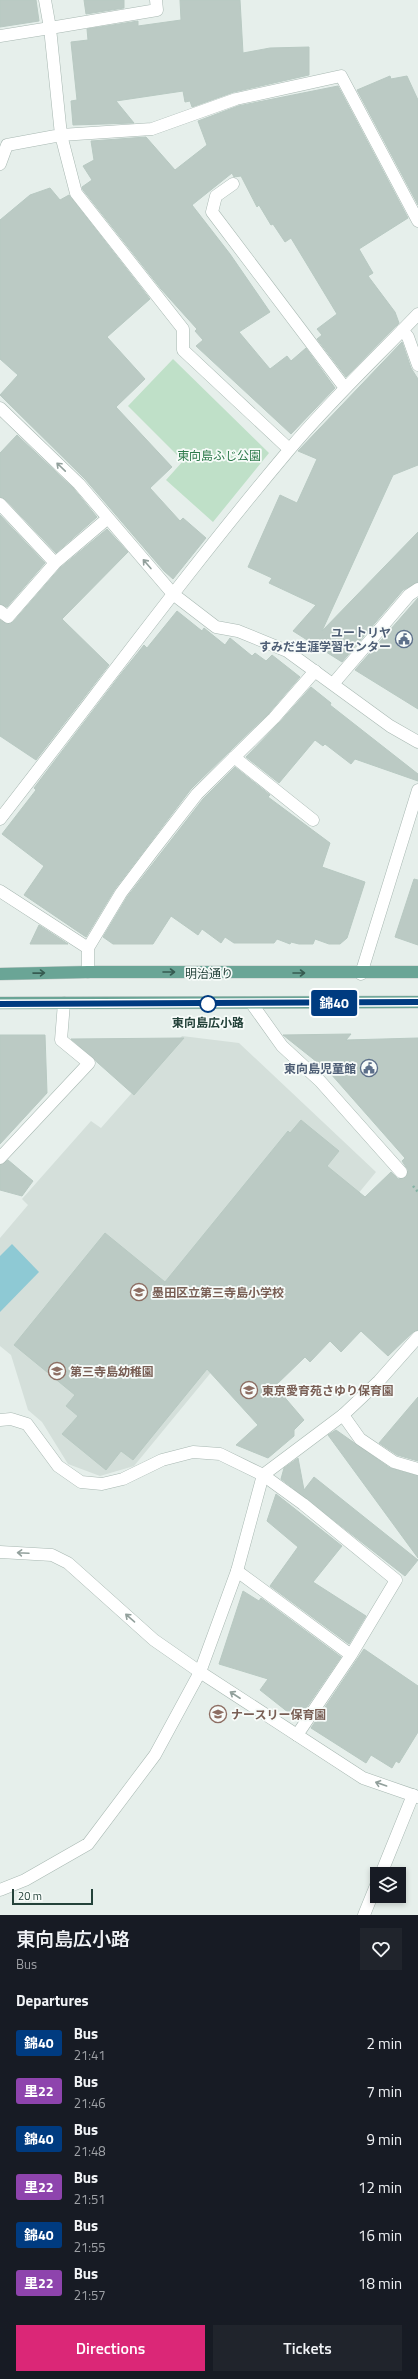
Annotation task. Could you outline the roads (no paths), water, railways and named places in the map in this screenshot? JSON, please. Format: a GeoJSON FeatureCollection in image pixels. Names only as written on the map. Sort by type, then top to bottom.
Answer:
{"type":"FeatureCollection","features":[{"type":"Feature","properties":{"kind":"main road","name":"明治通り"},"geometry":{"type":"LineString","coordinates":[[0,974],[88,972],[361,974],[418,972]]}},
{"type":"Feature","properties":{"kind":"main road"},"geometry":{"type":"LineString","coordinates":[[0,1004],[252,1004],[418,1001]]}},
{"type":"Feature","properties":{"kind":"street"},"geometry":{"type":"LineString","coordinates":[[45,0],[50,28],[61,135],[76,193],[183,329],[183,350],[289,449]]}},
{"type":"Feature","properties":{"kind":"street"},"geometry":{"type":"LineString","coordinates":[[0,36],[157,10],[156,0]]}},
{"type":"Feature","properties":{"kind":"street"},"geometry":{"type":"LineString","coordinates":[[0,164],[7,145],[61,135],[152,129],[236,99],[341,76],[418,221]]}},
{"type":"Feature","properties":{"kind":"street"},"geometry":{"type":"LineString","coordinates":[[233,184],[216,196],[212,212],[345,388]]}},
{"type":"Feature","properties":{"kind":"street"},"geometry":{"type":"LineString","coordinates":[[0,819],[173,594],[289,449],[345,388],[418,314]]}},
{"type":"Feature","properties":{"kind":"street"},"geometry":{"type":"LineString","coordinates":[[402,330],[408,337],[418,365]]}},
{"type":"Feature","properties":{"kind":"street"},"geometry":{"type":"LineString","coordinates":[[2,414],[78,484],[173,594],[216,627],[238,631],[287,650],[390,726],[418,742]]}},
{"type":"Feature","properties":{"kind":"street"},"geometry":{"type":"LineString","coordinates":[[0,504],[55,563]]}},
{"type":"Feature","properties":{"kind":"street"},"geometry":{"type":"LineString","coordinates":[[0,611],[8,617],[55,563],[108,518]]}},
{"type":"Feature","properties":{"kind":"street"},"geometry":{"type":"LineString","coordinates":[[334,684],[409,595],[418,589]]}},
{"type":"Feature","properties":{"kind":"street"},"geometry":{"type":"LineString","coordinates":[[88,972],[88,948],[121,893],[197,794],[274,718],[314,671]]}},
{"type":"Feature","properties":{"kind":"street"},"geometry":{"type":"LineString","coordinates":[[234,758],[313,820]]}},
{"type":"Feature","properties":{"kind":"street"},"geometry":{"type":"LineString","coordinates":[[361,974],[418,790]]}},
{"type":"Feature","properties":{"kind":"street"},"geometry":{"type":"LineString","coordinates":[[0,891],[88,948]]}},
{"type":"Feature","properties":{"kind":"street"},"geometry":{"type":"LineString","coordinates":[[0,1158],[89,1063],[61,1040],[64,1003]]}},
{"type":"Feature","properties":{"kind":"street"},"geometry":{"type":"LineString","coordinates":[[252,1004],[282,1046],[320,1081],[401,1172]]}},
{"type":"Feature","properties":{"kind":"street"},"geometry":{"type":"LineString","coordinates":[[0,1890],[25,1880],[88,1844],[155,1755],[200,1672],[237,1571],[263,1475],[343,1415],[380,1381],[418,1337]]}},
{"type":"Feature","properties":{"kind":"street"},"geometry":{"type":"LineString","coordinates":[[343,1415],[360,1439],[394,1462],[418,1469]]}},
{"type":"Feature","properties":{"kind":"street"},"geometry":{"type":"LineString","coordinates":[[0,1420],[11,1419],[27,1424],[58,1466],[81,1482],[102,1484],[123,1479],[162,1460],[193,1452],[220,1454],[263,1475],[303,1504],[396,1580],[350,1655],[297,1735]]}},
{"type":"Feature","properties":{"kind":"street"},"geometry":{"type":"LineString","coordinates":[[0,1552],[52,1555],[68,1563],[154,1640],[200,1672],[363,1778],[416,1796],[384,1867]]}},
{"type":"Feature","properties":{"kind":"street"},"geometry":{"type":"LineString","coordinates":[[237,1571],[350,1655]]}},
{"type":"Feature","properties":{"kind":"street"},"geometry":{"type":"LineString","coordinates":[[364,1915],[370,1900]]}},
{"type":"Feature","properties":{"kind":"water"},"geometry":{"type":"Polygon","coordinates":[[[12,1244],[39,1272],[0,1312],[0,1256],[12,1244]]]}},
{"type":"Feature","properties":{"kind":"place","name":"ユートリヤ すみだ生涯学習センター"},"geometry":{"type":"Point","coordinates":[404,639]}},
{"type":"Feature","properties":{"kind":"place","name":"東向島広小路"},"geometry":{"type":"Point","coordinates":[208,1004]}},
{"type":"Feature","properties":{"kind":"place","name":"東向島児童館"},"geometry":{"type":"Point","coordinates":[369,1068]}},
{"type":"Feature","properties":{"kind":"place","name":"墨田区立第三寺島小学校"},"geometry":{"type":"Point","coordinates":[139,1292]}},
{"type":"Feature","properties":{"kind":"place","name":"第三寺島幼稚園"},"geometry":{"type":"Point","coordinates":[57,1371]}},
{"type":"Feature","properties":{"kind":"place","name":"東京愛育苑さゆり保育園"},"geometry":{"type":"Point","coordinates":[249,1390]}},
{"type":"Feature","properties":{"kind":"place","name":"ナースリー保育園"},"geometry":{"type":"Point","coordinates":[218,1714]}},
{"type":"Feature","properties":{"kind":"park label","name":"東向島ふじ公園"},"geometry":{"type":"Point","coordinates":[219,455]}}]}
